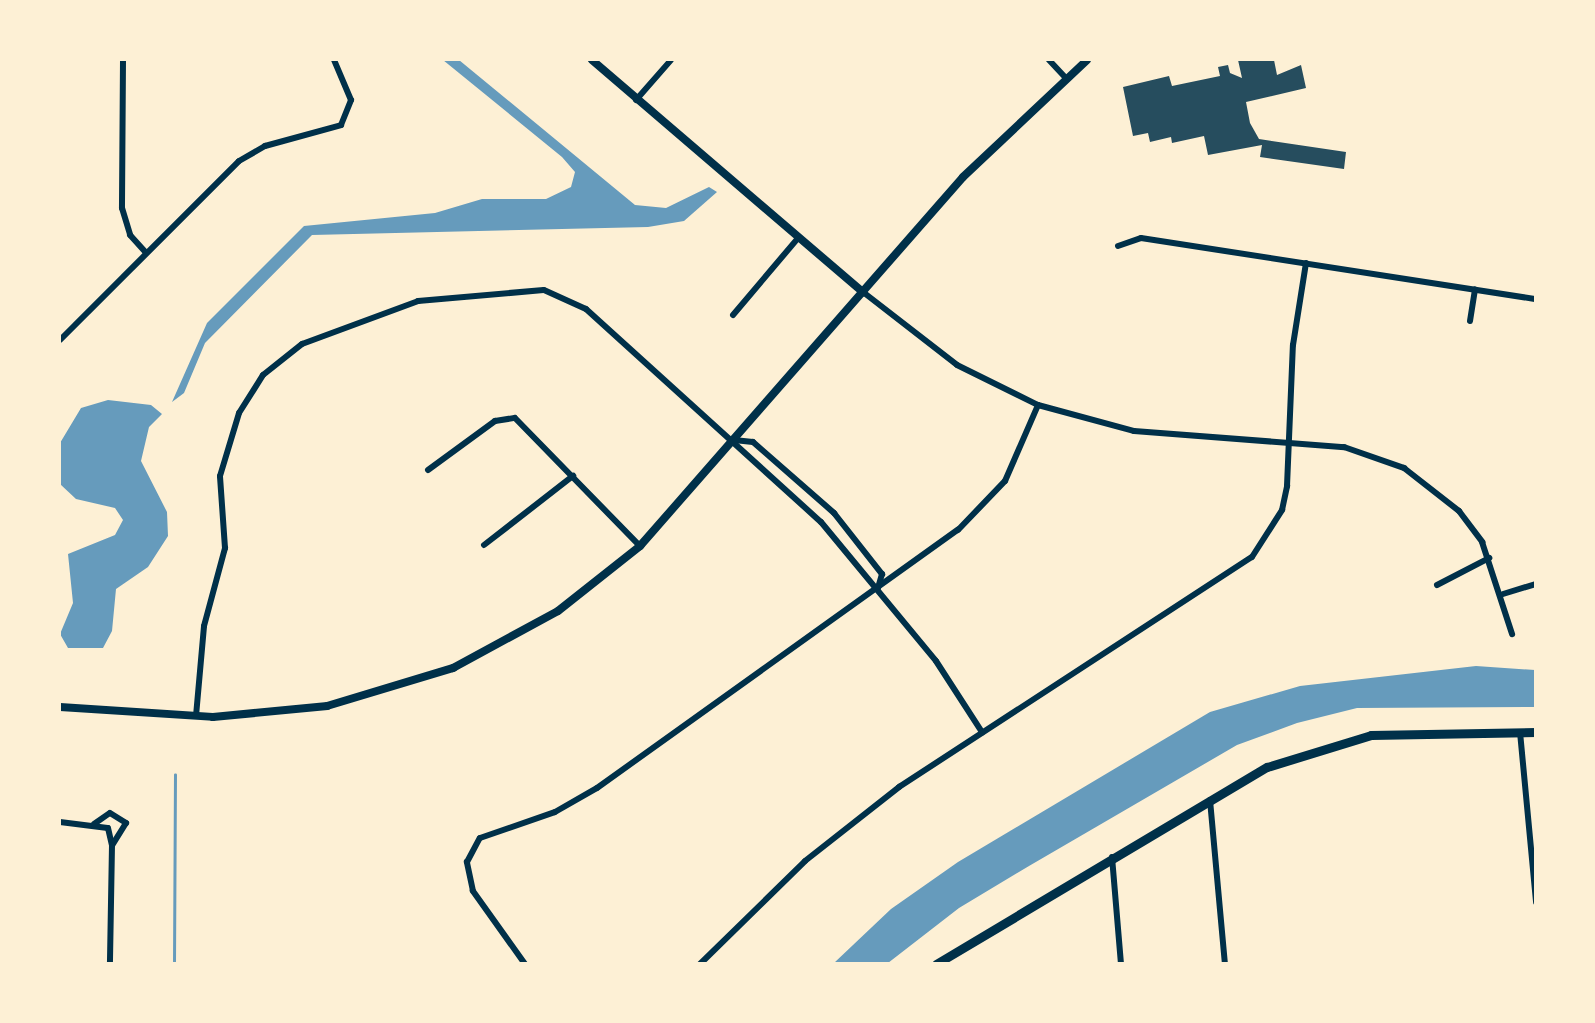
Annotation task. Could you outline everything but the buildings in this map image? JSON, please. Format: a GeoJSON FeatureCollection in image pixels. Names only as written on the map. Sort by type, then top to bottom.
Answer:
{"type":"FeatureCollection","features":[{"type":"Feature","properties":{"kind":"main road"},"geometry":{"type":"LineString","coordinates":[[936,964],[1111,855],[1267,766],[1371,736],[1535,732]]}},
{"type":"Feature","properties":{"kind":"street"},"geometry":{"type":"LineString","coordinates":[[123,60],[122,208],[130,235],[146,253]]}},
{"type":"Feature","properties":{"kind":"street"},"geometry":{"type":"LineString","coordinates":[[60,340],[146,253],[254,151],[341,125],[351,100],[334,60]]}},
{"type":"Feature","properties":{"kind":"street"},"geometry":{"type":"LineString","coordinates":[[592,60],[863,292],[957,365],[1038,405],[1134,431],[1344,447],[1404,468],[1459,511],[1489,558],[1503,594],[1512,634]]}},
{"type":"Feature","properties":{"kind":"street"},"geometry":{"type":"LineString","coordinates":[[636,100],[671,60]]}},
{"type":"Feature","properties":{"kind":"street"},"geometry":{"type":"LineString","coordinates":[[1049,60],[1066,78]]}},
{"type":"Feature","properties":{"kind":"street"},"geometry":{"type":"LineString","coordinates":[[60,707],[197,716],[327,706],[453,668],[558,611],[640,546],[963,177],[1087,60]]}},
{"type":"Feature","properties":{"kind":"street"},"geometry":{"type":"LineString","coordinates":[[733,315],[799,237]]}},
{"type":"Feature","properties":{"kind":"street"},"geometry":{"type":"LineString","coordinates":[[1118,246],[1141,238],[1535,299]]}},
{"type":"Feature","properties":{"kind":"street"},"geometry":{"type":"LineString","coordinates":[[700,964],[805,861],[982,732],[1252,557],[1282,510],[1289,442],[1293,345],[1306,263]]}},
{"type":"Feature","properties":{"kind":"street"},"geometry":{"type":"LineString","coordinates":[[1471,321],[1475,289]]}},
{"type":"Feature","properties":{"kind":"street"},"geometry":{"type":"LineString","coordinates":[[197,716],[204,626],[225,548],[224,454],[249,394],[302,344],[418,301],[544,290],[586,309],[734,440],[738,451],[813,514],[866,582],[878,588],[982,732]]}},
{"type":"Feature","properties":{"kind":"street"},"geometry":{"type":"LineString","coordinates":[[525,964],[473,891],[467,862],[480,838],[555,813],[597,789],[878,588],[983,509],[1016,463],[1038,405]]}},
{"type":"Feature","properties":{"kind":"street"},"geometry":{"type":"LineString","coordinates":[[428,470],[505,417],[524,424],[640,546]]}},
{"type":"Feature","properties":{"kind":"street"},"geometry":{"type":"LineString","coordinates":[[734,440],[753,442],[824,503],[877,567],[878,588]]}},
{"type":"Feature","properties":{"kind":"street"},"geometry":{"type":"LineString","coordinates":[[484,545],[573,477]]}},
{"type":"Feature","properties":{"kind":"street"},"geometry":{"type":"LineString","coordinates":[[813,514],[824,503]]}},
{"type":"Feature","properties":{"kind":"street"},"geometry":{"type":"LineString","coordinates":[[1437,585],[1489,558]]}},
{"type":"Feature","properties":{"kind":"street"},"geometry":{"type":"LineString","coordinates":[[1503,594],[1535,584]]}},
{"type":"Feature","properties":{"kind":"street"},"geometry":{"type":"LineString","coordinates":[[1520,732],[1535,902]]}},
{"type":"Feature","properties":{"kind":"street"},"geometry":{"type":"LineString","coordinates":[[1210,798],[1225,964]]}},
{"type":"Feature","properties":{"kind":"street"},"geometry":{"type":"LineString","coordinates":[[94,824],[110,813],[123,817],[127,830],[112,845]]}},
{"type":"Feature","properties":{"kind":"street"},"geometry":{"type":"LineString","coordinates":[[60,822],[94,824],[108,828],[112,845],[110,964]]}},
{"type":"Feature","properties":{"kind":"street"},"geometry":{"type":"LineString","coordinates":[[1111,855],[1121,964]]}},
{"type":"Feature","properties":{"kind":"water"},"geometry":{"type":"Polygon","coordinates":[[[443,60],[459,60],[635,205],[666,208],[709,187],[717,192],[684,221],[648,227],[312,235],[205,343],[184,393],[172,402],[207,323],[304,226],[435,213],[482,199],[546,199],[571,187],[575,172],[562,157],[443,60]]]}},
{"type":"Feature","properties":{"kind":"water"},"geometry":{"type":"Polygon","coordinates":[[[108,400],[151,405],[162,414],[149,427],[141,461],[167,512],[168,536],[148,567],[116,589],[112,631],[103,648],[68,648],[60,634],[73,603],[68,554],[115,535],[123,520],[115,508],[76,499],[60,484],[60,443],[81,408],[108,400]]]}},
{"type":"Feature","properties":{"kind":"water"},"geometry":{"type":"Polygon","coordinates":[[[1476,666],[1535,670],[1535,707],[1357,708],[1297,723],[1237,745],[1029,866],[959,908],[888,963],[834,963],[891,909],[958,862],[1210,712],[1300,686],[1476,666]]]}},
{"type":"Feature","properties":{"kind":"waterway"},"geometry":{"type":"LineString","coordinates":[[174,964],[175,775]]}}]}
